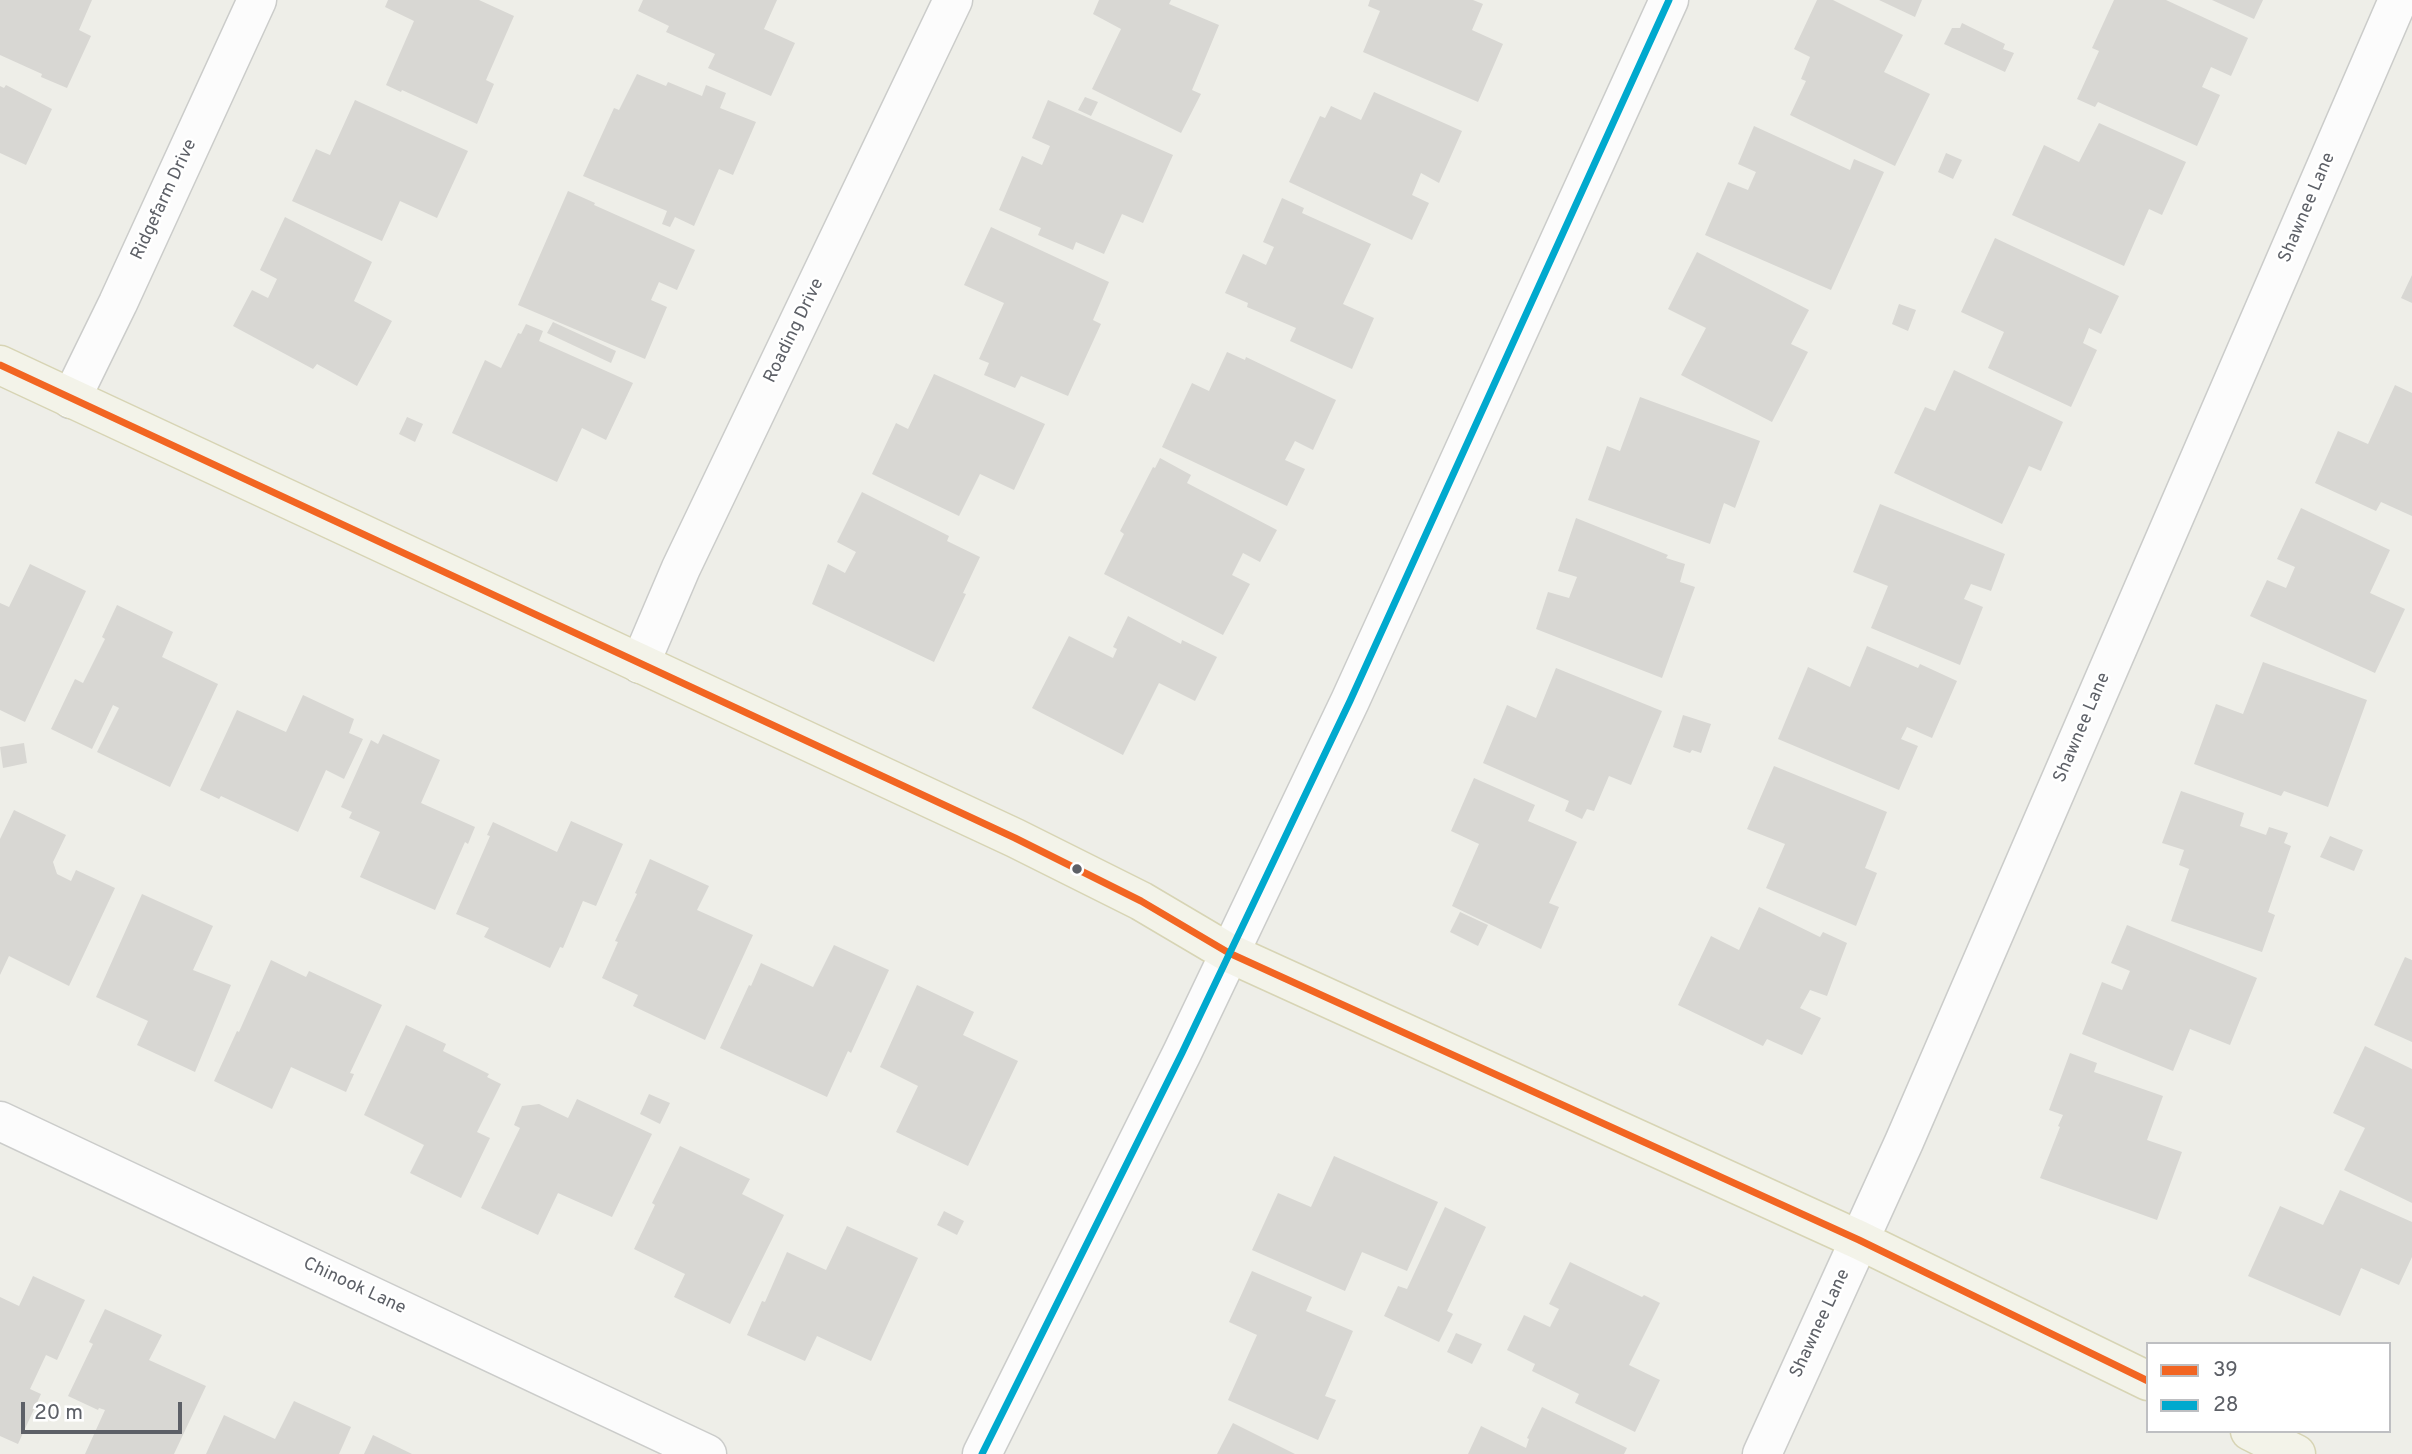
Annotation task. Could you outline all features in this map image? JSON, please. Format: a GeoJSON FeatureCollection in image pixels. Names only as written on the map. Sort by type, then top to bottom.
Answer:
{"type":"FeatureCollection","features":[{"type":"Feature","properties":{"kind":"main road"},"geometry":{"type":"LineString","coordinates":[[0,365],[1063,862],[1141,901],[1228,953],[1859,1240],[2146,1380]]}},
{"type":"Feature","properties":{"kind":"main road"},"geometry":{"type":"LineString","coordinates":[[2254,1433],[2296,1454]]}},
{"type":"Feature","properties":{"kind":"street","name":"Ridgefarm Drive"},"geometry":{"type":"LineString","coordinates":[[71,399],[257,0]]}},
{"type":"Feature","properties":{"kind":"street","name":"Roading Drive"},"geometry":{"type":"LineString","coordinates":[[640,664],[687,556],[953,0]]}},
{"type":"Feature","properties":{"kind":"street"},"geometry":{"type":"LineString","coordinates":[[982,1454],[1182,1053],[1350,701],[1669,0]]}},
{"type":"Feature","properties":{"kind":"street","name":"Shawnee Lane"},"geometry":{"type":"LineString","coordinates":[[1762,1454],[1910,1129],[2398,0]]}},
{"type":"Feature","properties":{"kind":"street","name":"Chinook Lane"},"geometry":{"type":"LineString","coordinates":[[0,1121],[707,1454]]}},
{"type":"Feature","properties":{"kind":"building"},"geometry":{"type":"Polygon","coordinates":[[[0,0],[92,0],[79,30],[91,36],[67,88],[0,55],[0,0]]]}},
{"type":"Feature","properties":{"kind":"building"},"geometry":{"type":"Polygon","coordinates":[[[388,0],[479,0],[514,16],[486,80],[494,84],[477,124],[386,85],[414,21],[385,7],[388,0]]]}},
{"type":"Feature","properties":{"kind":"building"},"geometry":{"type":"Polygon","coordinates":[[[643,0],[777,0],[764,29],[795,43],[771,96],[708,68],[715,54],[666,32],[669,26],[638,11],[643,0]]]}},
{"type":"Feature","properties":{"kind":"building"},"geometry":{"type":"Polygon","coordinates":[[[1099,0],[1171,0],[1169,4],[1219,25],[1192,90],[1201,94],[1181,133],[1092,89],[1121,29],[1093,14],[1099,0]]]}},
{"type":"Feature","properties":{"kind":"building"},"geometry":{"type":"Polygon","coordinates":[[[1370,0],[1473,0],[1483,4],[1472,30],[1503,44],[1478,102],[1363,52],[1380,11],[1368,6],[1370,0]]]}},
{"type":"Feature","properties":{"kind":"building"},"geometry":{"type":"Polygon","coordinates":[[[1817,0],[1833,0],[1903,35],[1884,72],[1930,94],[1895,166],[1790,115],[1806,81],[1801,79],[1810,57],[1794,49],[1817,0]]]}},
{"type":"Feature","properties":{"kind":"building"},"geometry":{"type":"Polygon","coordinates":[[[1879,0],[1922,0],[1915,17],[1879,0]]]}},
{"type":"Feature","properties":{"kind":"building"},"geometry":{"type":"Polygon","coordinates":[[[2114,0],[2166,0],[2248,38],[2231,76],[2211,67],[2202,87],[2220,95],[2197,146],[2098,102],[2095,107],[2077,99],[2099,51],[2092,48],[2114,0]]]}},
{"type":"Feature","properties":{"kind":"building"},"geometry":{"type":"Polygon","coordinates":[[[2212,0],[2263,0],[2254,19],[2212,0]]]}},
{"type":"Feature","properties":{"kind":"building"},"geometry":{"type":"Polygon","coordinates":[[[1962,23],[2005,44],[2003,49],[2014,53],[2005,72],[1944,44],[1952,28],[1960,28],[1962,23]]]}},
{"type":"Feature","properties":{"kind":"building"},"geometry":{"type":"Polygon","coordinates":[[[637,74],[666,86],[668,82],[702,96],[706,85],[726,93],[720,108],[756,122],[733,175],[719,169],[694,226],[675,217],[670,227],[662,224],[667,211],[583,176],[614,108],[619,110],[637,74]]]}},
{"type":"Feature","properties":{"kind":"building"},"geometry":{"type":"Polygon","coordinates":[[[6,85],[52,109],[26,165],[0,153],[0,86],[4,88],[6,85]]]}},
{"type":"Feature","properties":{"kind":"building"},"geometry":{"type":"Polygon","coordinates":[[[1374,92],[1462,131],[1439,183],[1421,173],[1412,195],[1429,203],[1412,240],[1289,182],[1320,116],[1325,118],[1331,106],[1361,120],[1374,92]]]}},
{"type":"Feature","properties":{"kind":"building"},"geometry":{"type":"Polygon","coordinates":[[[1085,97],[1098,102],[1091,116],[1078,110],[1085,97]]]}},
{"type":"Feature","properties":{"kind":"building"},"geometry":{"type":"Polygon","coordinates":[[[355,100],[468,151],[437,218],[400,201],[382,241],[292,201],[316,149],[330,155],[355,100]]]}},
{"type":"Feature","properties":{"kind":"building"},"geometry":{"type":"Polygon","coordinates":[[[1048,100],[1173,155],[1143,223],[1122,214],[1104,254],[1076,242],[1073,250],[1038,235],[1041,228],[999,210],[1022,156],[1042,165],[1050,146],[1032,138],[1048,100]]]}},
{"type":"Feature","properties":{"kind":"building"},"geometry":{"type":"Polygon","coordinates":[[[2099,123],[2186,162],[2162,215],[2149,209],[2124,266],[2012,215],[2044,145],[2079,162],[2099,123]]]}},
{"type":"Feature","properties":{"kind":"building"},"geometry":{"type":"Polygon","coordinates":[[[1754,126],[1850,170],[1854,159],[1884,172],[1831,290],[1705,235],[1728,182],[1748,190],[1756,172],[1738,164],[1754,126]]]}},
{"type":"Feature","properties":{"kind":"building"},"geometry":{"type":"Polygon","coordinates":[[[1946,153],[1962,160],[1953,179],[1938,172],[1946,153]]]}},
{"type":"Feature","properties":{"kind":"building"},"geometry":{"type":"Polygon","coordinates":[[[568,191],[695,250],[677,290],[659,282],[651,300],[667,307],[645,359],[518,305],[568,191]]]}},
{"type":"Feature","properties":{"kind":"building"},"geometry":{"type":"Polygon","coordinates":[[[1282,198],[1304,208],[1302,213],[1371,244],[1343,304],[1374,318],[1352,369],[1290,341],[1296,328],[1247,307],[1248,303],[1225,293],[1243,254],[1266,265],[1274,247],[1263,242],[1282,198]]]}},
{"type":"Feature","properties":{"kind":"building"},"geometry":{"type":"Polygon","coordinates":[[[285,217],[372,262],[354,301],[392,321],[357,386],[317,364],[313,369],[233,326],[252,290],[268,298],[277,279],[260,270],[285,217]]]}},
{"type":"Feature","properties":{"kind":"building"},"geometry":{"type":"Polygon","coordinates":[[[991,227],[1109,282],[1093,320],[1101,324],[1068,396],[1021,376],[1015,388],[984,375],[989,363],[979,359],[1004,303],[964,285],[991,227]]]}},
{"type":"Feature","properties":{"kind":"building"},"geometry":{"type":"Polygon","coordinates":[[[1995,238],[2119,296],[2101,334],[2089,328],[2083,343],[2097,350],[2071,407],[1988,368],[2004,332],[1961,312],[1995,238]]]}},
{"type":"Feature","properties":{"kind":"building"},"geometry":{"type":"Polygon","coordinates":[[[1697,252],[1809,310],[1791,344],[1808,352],[1772,422],[1681,375],[1706,328],[1668,309],[1697,252]]]}},
{"type":"Feature","properties":{"kind":"building"},"geometry":{"type":"Polygon","coordinates":[[[2412,275],[2412,303],[2401,298],[2412,275]]]}},
{"type":"Feature","properties":{"kind":"building"},"geometry":{"type":"Polygon","coordinates":[[[1899,304],[1916,310],[1908,331],[1892,324],[1899,304]]]}},
{"type":"Feature","properties":{"kind":"building"},"geometry":{"type":"Polygon","coordinates":[[[553,322],[616,351],[611,363],[547,333],[553,322]]]}},
{"type":"Feature","properties":{"kind":"building"},"geometry":{"type":"Polygon","coordinates":[[[526,324],[543,331],[539,341],[633,383],[606,440],[582,428],[557,482],[452,433],[485,360],[501,368],[518,333],[521,334],[526,324]]]}},
{"type":"Feature","properties":{"kind":"building"},"geometry":{"type":"Polygon","coordinates":[[[1227,352],[1245,360],[1246,357],[1336,400],[1313,450],[1295,441],[1285,460],[1305,469],[1287,506],[1162,447],[1192,383],[1209,391],[1227,352]]]}},
{"type":"Feature","properties":{"kind":"building"},"geometry":{"type":"Polygon","coordinates":[[[1954,370],[2063,422],[2041,471],[2029,466],[2002,524],[1894,473],[1925,407],[1935,411],[1954,370]]]}},
{"type":"Feature","properties":{"kind":"building"},"geometry":{"type":"Polygon","coordinates":[[[934,374],[1045,424],[1014,490],[980,474],[959,516],[872,474],[896,423],[908,429],[934,374]]]}},
{"type":"Feature","properties":{"kind":"building"},"geometry":{"type":"Polygon","coordinates":[[[2395,385],[2412,393],[2412,516],[2381,502],[2376,511],[2315,483],[2338,431],[2368,444],[2395,385]]]}},
{"type":"Feature","properties":{"kind":"building"},"geometry":{"type":"Polygon","coordinates":[[[1640,397],[1760,441],[1735,508],[1724,503],[1710,544],[1588,500],[1607,446],[1620,451],[1640,397]]]}},
{"type":"Feature","properties":{"kind":"building"},"geometry":{"type":"Polygon","coordinates":[[[407,417],[423,424],[415,442],[399,434],[407,417]]]}},
{"type":"Feature","properties":{"kind":"building"},"geometry":{"type":"Polygon","coordinates":[[[1160,458],[1191,475],[1187,483],[1277,530],[1260,562],[1243,553],[1232,575],[1250,584],[1223,635],[1104,574],[1124,534],[1120,531],[1160,458]]]}},
{"type":"Feature","properties":{"kind":"building"},"geometry":{"type":"Polygon","coordinates":[[[862,492],[949,536],[947,541],[980,557],[934,662],[812,604],[828,564],[845,573],[856,552],[837,542],[862,492]]]}},
{"type":"Feature","properties":{"kind":"building"},"geometry":{"type":"Polygon","coordinates":[[[1880,504],[2005,554],[1991,591],[1971,584],[1964,599],[1983,607],[1960,665],[1871,628],[1888,586],[1853,572],[1880,504]]]}},
{"type":"Feature","properties":{"kind":"building"},"geometry":{"type":"Polygon","coordinates":[[[2301,508],[2390,550],[2370,593],[2405,609],[2375,673],[2250,616],[2267,580],[2286,588],[2295,567],[2277,559],[2301,508]]]}},
{"type":"Feature","properties":{"kind":"building"},"geometry":{"type":"Polygon","coordinates":[[[1576,518],[1685,564],[1680,582],[1695,587],[1662,678],[1536,629],[1548,592],[1569,598],[1577,577],[1558,571],[1576,518]]]}},
{"type":"Feature","properties":{"kind":"building"},"geometry":{"type":"Polygon","coordinates":[[[30,564],[86,591],[25,722],[0,710],[0,603],[9,607],[30,564]]]}},
{"type":"Feature","properties":{"kind":"building"},"geometry":{"type":"Polygon","coordinates":[[[117,605],[173,632],[162,657],[218,684],[170,787],[97,752],[119,708],[113,705],[92,749],[51,729],[75,679],[83,683],[105,639],[102,637],[117,605]]]}},
{"type":"Feature","properties":{"kind":"building"},"geometry":{"type":"Polygon","coordinates":[[[1128,616],[1181,644],[1182,640],[1217,657],[1195,701],[1159,683],[1123,755],[1032,708],[1069,636],[1113,658],[1117,649],[1113,647],[1128,616]]]}},
{"type":"Feature","properties":{"kind":"building"},"geometry":{"type":"Polygon","coordinates":[[[1867,646],[1918,668],[1920,664],[1957,681],[1932,738],[1907,727],[1901,739],[1918,746],[1899,790],[1778,739],[1808,667],[1850,687],[1867,646]]]}},
{"type":"Feature","properties":{"kind":"building"},"geometry":{"type":"Polygon","coordinates":[[[2263,662],[2367,700],[2328,807],[2284,791],[2281,796],[2194,764],[2216,704],[2243,714],[2263,662]]]}},
{"type":"Feature","properties":{"kind":"building"},"geometry":{"type":"Polygon","coordinates":[[[1556,668],[1662,711],[1631,785],[1609,776],[1594,811],[1587,809],[1582,819],[1565,811],[1569,801],[1483,763],[1507,705],[1536,718],[1556,668]]]}},
{"type":"Feature","properties":{"kind":"building"},"geometry":{"type":"Polygon","coordinates":[[[303,695],[354,719],[349,733],[363,739],[344,779],[326,770],[298,832],[221,796],[219,799],[200,790],[237,710],[286,732],[303,695]]]}},
{"type":"Feature","properties":{"kind":"building"},"geometry":{"type":"Polygon","coordinates":[[[1683,715],[1711,724],[1701,753],[1692,750],[1690,753],[1673,747],[1683,715]]]}},
{"type":"Feature","properties":{"kind":"building"},"geometry":{"type":"Polygon","coordinates":[[[383,734],[440,760],[421,803],[475,827],[468,844],[465,842],[435,910],[360,877],[380,832],[349,818],[352,812],[341,807],[371,740],[378,744],[383,734]]]}},
{"type":"Feature","properties":{"kind":"building"},"geometry":{"type":"Polygon","coordinates":[[[24,743],[27,763],[3,768],[0,747],[24,743]]]}},
{"type":"Feature","properties":{"kind":"building"},"geometry":{"type":"Polygon","coordinates":[[[1774,766],[1887,812],[1865,868],[1877,873],[1856,926],[1766,888],[1785,844],[1747,829],[1774,766]]]}},
{"type":"Feature","properties":{"kind":"building"},"geometry":{"type":"Polygon","coordinates":[[[1474,778],[1535,805],[1528,821],[1577,842],[1549,903],[1559,907],[1541,949],[1452,906],[1479,844],[1451,831],[1474,778]]]}},
{"type":"Feature","properties":{"kind":"building"},"geometry":{"type":"Polygon","coordinates":[[[2181,791],[2244,813],[2240,826],[2266,835],[2269,827],[2288,833],[2284,843],[2291,846],[2268,912],[2275,915],[2262,952],[2171,921],[2189,869],[2179,865],[2184,850],[2162,843],[2181,791]]]}},
{"type":"Feature","properties":{"kind":"building"},"geometry":{"type":"Polygon","coordinates":[[[14,810],[66,835],[53,862],[57,874],[71,881],[76,870],[115,888],[69,986],[9,956],[0,975],[0,839],[14,810]]]}},
{"type":"Feature","properties":{"kind":"building"},"geometry":{"type":"Polygon","coordinates":[[[571,821],[623,844],[596,906],[583,901],[563,948],[560,947],[550,968],[484,937],[489,928],[456,914],[490,836],[487,835],[493,822],[557,852],[571,821]]]}},
{"type":"Feature","properties":{"kind":"building"},"geometry":{"type":"Polygon","coordinates":[[[2330,836],[2363,850],[2354,871],[2320,857],[2330,836]]]}},
{"type":"Feature","properties":{"kind":"building"},"geometry":{"type":"Polygon","coordinates":[[[650,859],[709,886],[697,910],[753,935],[705,1040],[633,1006],[638,995],[602,978],[650,859]]]}},
{"type":"Feature","properties":{"kind":"building"},"geometry":{"type":"Polygon","coordinates":[[[142,894],[213,926],[193,970],[231,985],[195,1072],[137,1045],[148,1021],[96,997],[142,894]]]}},
{"type":"Feature","properties":{"kind":"building"},"geometry":{"type":"Polygon","coordinates":[[[1759,907],[1820,937],[1823,932],[1847,943],[1827,996],[1810,990],[1800,1008],[1821,1018],[1802,1055],[1767,1039],[1763,1046],[1678,1005],[1711,936],[1739,950],[1759,907]]]}},
{"type":"Feature","properties":{"kind":"building"},"geometry":{"type":"Polygon","coordinates":[[[1460,912],[1488,925],[1478,946],[1450,932],[1460,912]]]}},
{"type":"Feature","properties":{"kind":"building"},"geometry":{"type":"Polygon","coordinates":[[[2127,925],[2257,978],[2230,1045],[2190,1029],[2173,1071],[2082,1034],[2102,982],[2122,990],[2130,971],[2111,963],[2127,925]]]}},
{"type":"Feature","properties":{"kind":"building"},"geometry":{"type":"Polygon","coordinates":[[[834,945],[889,970],[851,1053],[848,1051],[827,1097],[720,1048],[761,963],[813,987],[834,945]]]}},
{"type":"Feature","properties":{"kind":"building"},"geometry":{"type":"Polygon","coordinates":[[[2405,957],[2412,960],[2412,1042],[2374,1025],[2405,957]]]}},
{"type":"Feature","properties":{"kind":"building"},"geometry":{"type":"Polygon","coordinates":[[[271,960],[306,977],[309,971],[382,1005],[350,1073],[354,1074],[346,1092],[291,1067],[272,1109],[214,1081],[271,960]]]}},
{"type":"Feature","properties":{"kind":"building"},"geometry":{"type":"Polygon","coordinates":[[[917,985],[974,1012],[963,1035],[1018,1061],[968,1166],[896,1132],[918,1086],[880,1067],[917,985]]]}},
{"type":"Feature","properties":{"kind":"building"},"geometry":{"type":"Polygon","coordinates":[[[406,1025],[446,1044],[443,1051],[489,1074],[487,1077],[501,1084],[477,1132],[490,1138],[461,1198],[410,1173],[424,1145],[364,1115],[406,1025]]]}},
{"type":"Feature","properties":{"kind":"building"},"geometry":{"type":"Polygon","coordinates":[[[2365,1046],[2412,1069],[2412,1203],[2344,1170],[2365,1128],[2333,1113],[2365,1046]]]}},
{"type":"Feature","properties":{"kind":"building"},"geometry":{"type":"Polygon","coordinates":[[[2070,1053],[2097,1063],[2094,1072],[2163,1096],[2147,1140],[2182,1152],[2157,1220],[2040,1178],[2063,1115],[2049,1110],[2070,1053]]]}},
{"type":"Feature","properties":{"kind":"building"},"geometry":{"type":"Polygon","coordinates":[[[649,1094],[670,1103],[660,1124],[640,1114],[649,1094]]]}},
{"type":"Feature","properties":{"kind":"building"},"geometry":{"type":"Polygon","coordinates":[[[577,1099],[652,1134],[612,1217],[558,1193],[538,1235],[481,1208],[520,1128],[514,1125],[522,1106],[539,1104],[568,1118],[577,1099]]]}},
{"type":"Feature","properties":{"kind":"building"},"geometry":{"type":"Polygon","coordinates":[[[680,1146],[750,1179],[742,1194],[784,1215],[730,1324],[674,1297],[685,1274],[634,1249],[655,1205],[652,1203],[680,1146]]]}},
{"type":"Feature","properties":{"kind":"building"},"geometry":{"type":"Polygon","coordinates":[[[1334,1156],[1438,1202],[1407,1271],[1362,1252],[1345,1291],[1252,1250],[1278,1193],[1311,1207],[1334,1156]]]}},
{"type":"Feature","properties":{"kind":"building"},"geometry":{"type":"Polygon","coordinates":[[[2340,1190],[2412,1222],[2412,1257],[2399,1285],[2361,1268],[2340,1316],[2248,1276],[2280,1206],[2323,1225],[2340,1190]]]}},
{"type":"Feature","properties":{"kind":"building"},"geometry":{"type":"Polygon","coordinates":[[[1445,1207],[1486,1227],[1447,1311],[1453,1314],[1439,1342],[1384,1316],[1398,1286],[1407,1289],[1445,1207]]]}},
{"type":"Feature","properties":{"kind":"building"},"geometry":{"type":"Polygon","coordinates":[[[944,1211],[964,1221],[957,1235],[937,1225],[944,1211]]]}},
{"type":"Feature","properties":{"kind":"building"},"geometry":{"type":"Polygon","coordinates":[[[847,1226],[918,1258],[871,1361],[817,1336],[805,1361],[747,1335],[787,1252],[826,1270],[847,1226]]]}},
{"type":"Feature","properties":{"kind":"building"},"geometry":{"type":"Polygon","coordinates":[[[1570,1262],[1660,1303],[1629,1365],[1660,1380],[1635,1432],[1575,1403],[1579,1394],[1532,1371],[1535,1364],[1507,1350],[1524,1315],[1550,1327],[1559,1309],[1549,1304],[1570,1262]]]}},
{"type":"Feature","properties":{"kind":"building"},"geometry":{"type":"Polygon","coordinates":[[[1252,1271],[1312,1297],[1306,1311],[1353,1331],[1325,1396],[1336,1400],[1318,1440],[1228,1400],[1257,1335],[1229,1322],[1252,1271]]]}},
{"type":"Feature","properties":{"kind":"building"},"geometry":{"type":"Polygon","coordinates":[[[33,1276],[85,1300],[57,1360],[46,1355],[30,1389],[41,1394],[18,1444],[0,1436],[0,1297],[19,1306],[33,1276]]]}},
{"type":"Feature","properties":{"kind":"building"},"geometry":{"type":"Polygon","coordinates":[[[105,1309],[162,1335],[149,1360],[206,1386],[174,1454],[85,1454],[105,1410],[98,1410],[68,1396],[93,1344],[89,1342],[105,1309]]]}},
{"type":"Feature","properties":{"kind":"building"},"geometry":{"type":"Polygon","coordinates":[[[1456,1333],[1482,1344],[1472,1364],[1447,1352],[1456,1333]]]}},
{"type":"Feature","properties":{"kind":"building"},"geometry":{"type":"Polygon","coordinates":[[[294,1401],[351,1427],[339,1454],[206,1454],[224,1415],[275,1439],[294,1401]]]}},
{"type":"Feature","properties":{"kind":"building"},"geometry":{"type":"Polygon","coordinates":[[[1542,1407],[1627,1448],[1624,1454],[1468,1454],[1481,1426],[1526,1448],[1527,1438],[1542,1407]]]}},
{"type":"Feature","properties":{"kind":"building"},"geometry":{"type":"Polygon","coordinates":[[[1233,1423],[1295,1454],[1217,1454],[1233,1423]]]}},
{"type":"Feature","properties":{"kind":"building"},"geometry":{"type":"Polygon","coordinates":[[[373,1435],[412,1454],[364,1454],[373,1435]]]}},
{"type":"Feature","properties":{"kind":"transit line","name":"28"},"geometry":{"type":"LineString","coordinates":[[982,1454],[1182,1053],[1350,701],[1669,0]]}},
{"type":"Feature","properties":{"kind":"transit line","name":"39"},"geometry":{"type":"LineString","coordinates":[[0,365],[1015,838],[1141,901],[1229,953],[1859,1240],[2146,1380]]}}]}
